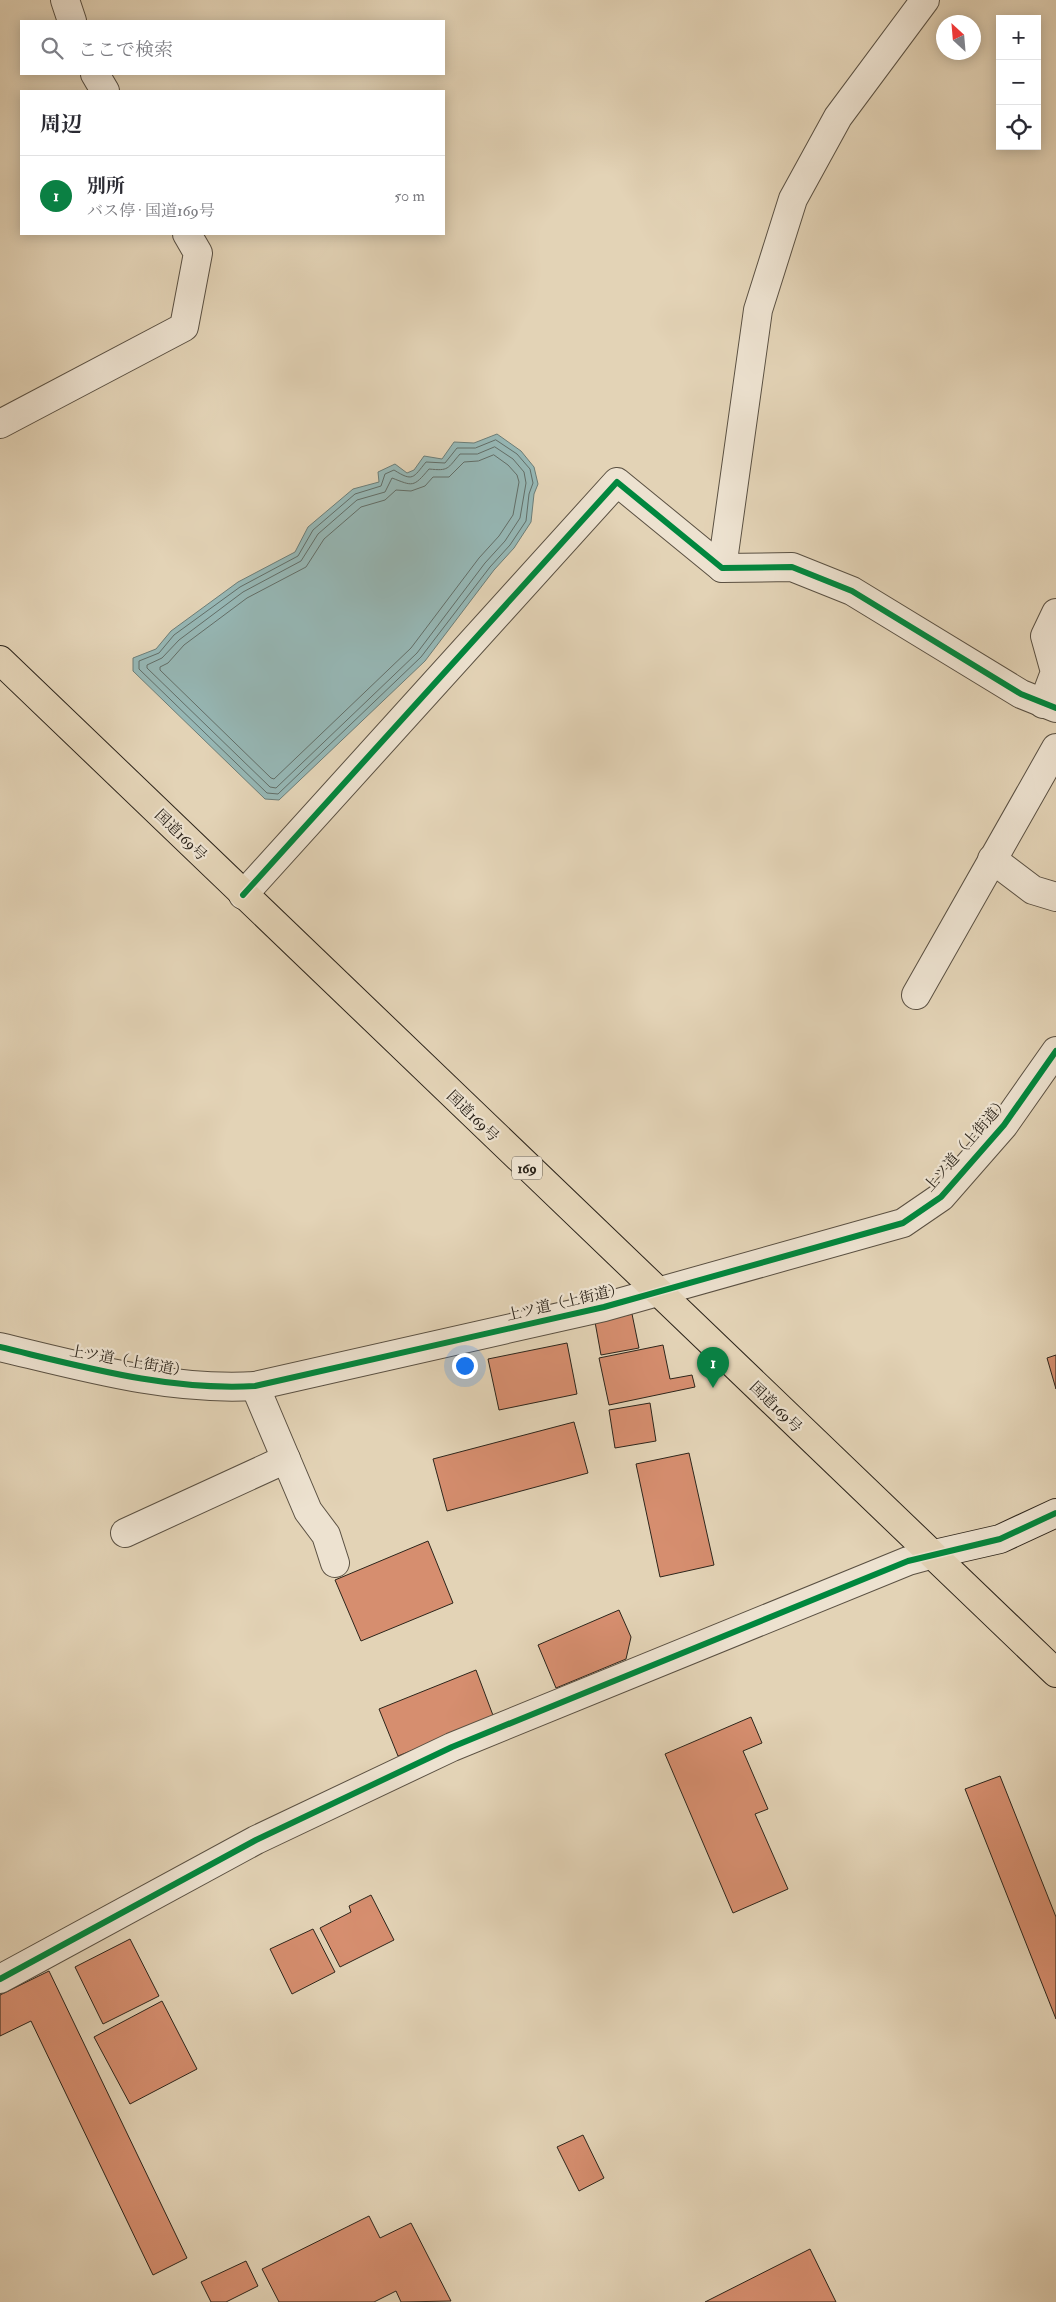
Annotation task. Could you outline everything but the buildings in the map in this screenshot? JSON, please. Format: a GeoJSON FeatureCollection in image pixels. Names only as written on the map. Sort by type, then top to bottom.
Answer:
{"type":"FeatureCollection","features":[{"type":"Feature","properties":{"kind":"highway","name":"国道169号"},"geometry":{"type":"LineString","coordinates":[[0,660],[930,1555],[1056,1673]]}},
{"type":"Feature","properties":{"kind":"street"},"geometry":{"type":"LineString","coordinates":[[65,0],[72,20]]}},
{"type":"Feature","properties":{"kind":"street"},"geometry":{"type":"LineString","coordinates":[[722,568],[758,310],[793,199],[838,117],[925,0]]}},
{"type":"Feature","properties":{"kind":"street"},"geometry":{"type":"LineString","coordinates":[[96,75],[104,90]]}},
{"type":"Feature","properties":{"kind":"street"},"geometry":{"type":"LineString","coordinates":[[0,424],[184,327],[198,253],[188,235]]}},
{"type":"Feature","properties":{"kind":"street"},"geometry":{"type":"LineString","coordinates":[[243,895],[617,482],[722,568],[792,567],[852,591],[1021,694],[1050,706],[1055,672],[1045,636],[1056,613]]}},
{"type":"Feature","properties":{"kind":"street"},"geometry":{"type":"LineString","coordinates":[[916,994],[1056,748]]}},
{"type":"Feature","properties":{"kind":"street"},"geometry":{"type":"LineString","coordinates":[[992,859],[1032,890],[1056,897]]}},
{"type":"Feature","properties":{"kind":"street","name":"上ツ道（上街道）"},"geometry":{"type":"LineString","coordinates":[[0,1347],[170,1384],[220,1388],[255,1386],[604,1307],[903,1223],[940,1197],[1004,1125],[1056,1051]]}},
{"type":"Feature","properties":{"kind":"street"},"geometry":{"type":"LineString","coordinates":[[255,1386],[308,1510],[326,1535],[335,1563]]}},
{"type":"Feature","properties":{"kind":"street"},"geometry":{"type":"LineString","coordinates":[[125,1533],[286,1459]]}},
{"type":"Feature","properties":{"kind":"street"},"geometry":{"type":"LineString","coordinates":[[0,1979],[256,1840],[452,1748],[908,1561],[1000,1539],[1056,1513]]}},
{"type":"Feature","properties":{"kind":"water"},"geometry":{"type":"Polygon","coordinates":[[[497,434],[521,451],[534,467],[538,484],[534,494],[531,522],[514,548],[494,570],[425,661],[279,800],[265,799],[133,671],[133,658],[156,649],[171,631],[238,582],[295,552],[308,527],[353,489],[379,482],[378,472],[395,464],[407,473],[414,470],[424,456],[442,459],[454,442],[474,443],[497,434]]]}},
{"type":"Feature","properties":{"kind":"cycle path"},"geometry":{"type":"LineString","coordinates":[[243,895],[617,482],[722,568],[792,567],[852,591],[1021,694],[1056,708]]}},
{"type":"Feature","properties":{"kind":"cycle path"},"geometry":{"type":"LineString","coordinates":[[0,1347],[126,1376],[158,1381],[223,1387],[255,1386],[604,1307],[903,1223],[941,1197],[1004,1125],[1056,1051]]}},
{"type":"Feature","properties":{"kind":"cycle path"},"geometry":{"type":"LineString","coordinates":[[0,1979],[256,1840],[452,1747],[908,1561],[1000,1539],[1056,1513]]}},
{"type":"Feature","properties":{"kind":"place","name":"別所"},"geometry":{"type":"Point","coordinates":[713,1388]}}]}
